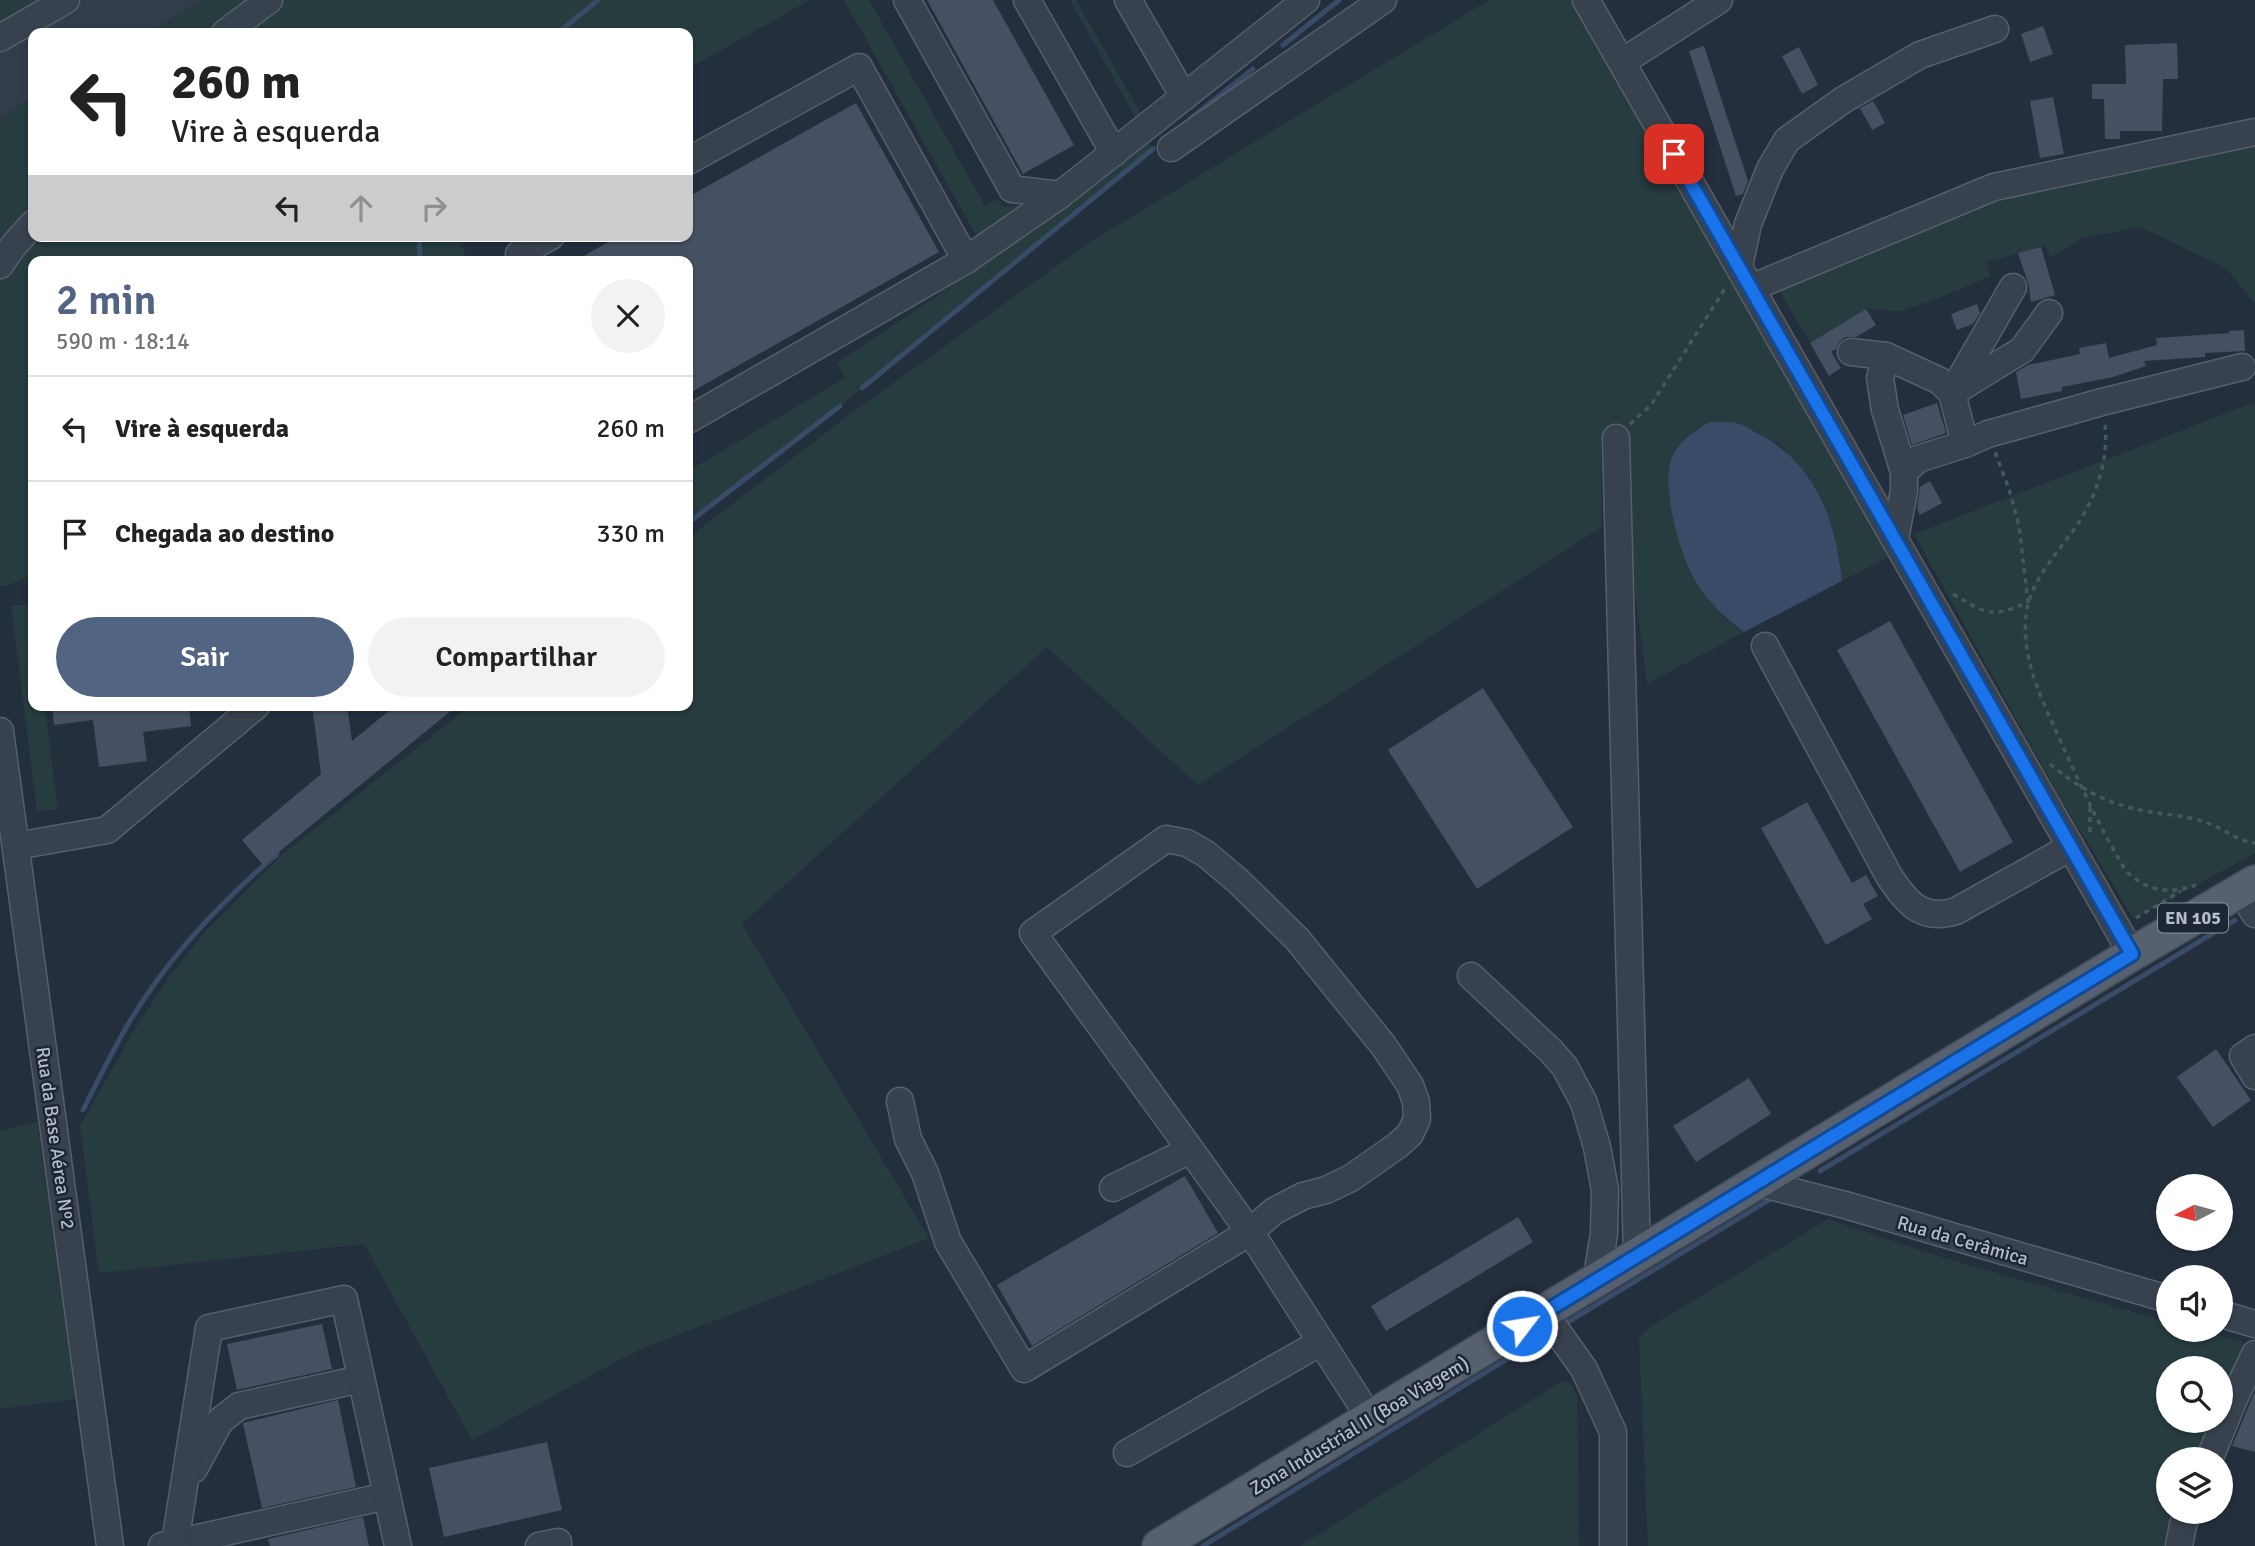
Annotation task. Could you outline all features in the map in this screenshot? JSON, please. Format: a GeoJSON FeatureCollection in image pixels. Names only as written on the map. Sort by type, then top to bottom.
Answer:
{"type":"FeatureCollection","features":[{"type":"Feature","properties":{"kind":"main road","name":"EN 105"},"geometry":{"type":"LineString","coordinates":[[2125,942],[2250,895]]}},
{"type":"Feature","properties":{"kind":"main road","name":"Zona Industrial II (Boa Viagem)"},"geometry":{"type":"LineString","coordinates":[[1159,1546],[1758,1184],[2125,942]]}},
{"type":"Feature","properties":{"kind":"street"},"geometry":{"type":"LineString","coordinates":[[0,38],[66,0]]}},
{"type":"Feature","properties":{"kind":"street"},"geometry":{"type":"LineString","coordinates":[[232,28],[269,0]]}},
{"type":"Feature","properties":{"kind":"street"},"geometry":{"type":"LineString","coordinates":[[907,0],[1012,189],[1059,195]]}},
{"type":"Feature","properties":{"kind":"street"},"geometry":{"type":"LineString","coordinates":[[1027,0],[1114,153]]}},
{"type":"Feature","properties":{"kind":"street"},"geometry":{"type":"LineString","coordinates":[[693,417],[966,260],[1114,153],[1306,0]]}},
{"type":"Feature","properties":{"kind":"street"},"geometry":{"type":"LineString","coordinates":[[1171,148],[1383,0]]}},
{"type":"Feature","properties":{"kind":"street"},"geometry":{"type":"LineString","coordinates":[[1586,0],[2125,942]]}},
{"type":"Feature","properties":{"kind":"street"},"geometry":{"type":"LineString","coordinates":[[1622,62],[1719,0]]}},
{"type":"Feature","properties":{"kind":"street"},"geometry":{"type":"LineString","coordinates":[[1130,1],[1184,97]]}},
{"type":"Feature","properties":{"kind":"street"},"geometry":{"type":"LineString","coordinates":[[1745,277],[1748,225],[1770,169],[1787,140],[1843,100],[1920,55],[1995,29]]}},
{"type":"Feature","properties":{"kind":"street"},"geometry":{"type":"LineString","coordinates":[[1251,44],[1274,77]]}},
{"type":"Feature","properties":{"kind":"street"},"geometry":{"type":"LineString","coordinates":[[693,158],[859,66],[966,260]]}},
{"type":"Feature","properties":{"kind":"street"},"geometry":{"type":"LineString","coordinates":[[1745,277],[1994,187],[2255,132]]}},
{"type":"Feature","properties":{"kind":"street"},"geometry":{"type":"LineString","coordinates":[[0,265],[28,230]]}},
{"type":"Feature","properties":{"kind":"street"},"geometry":{"type":"LineString","coordinates":[[520,256],[519,254],[540,242]]}},
{"type":"Feature","properties":{"kind":"street"},"geometry":{"type":"LineString","coordinates":[[1952,393],[2013,287]]}},
{"type":"Feature","properties":{"kind":"street"},"geometry":{"type":"LineString","coordinates":[[1952,393],[1979,374],[2022,351],[2049,313]]}},
{"type":"Feature","properties":{"kind":"street"},"geometry":{"type":"LineString","coordinates":[[1851,352],[1886,356],[1940,382],[1952,393],[1976,439]]}},
{"type":"Feature","properties":{"kind":"street"},"geometry":{"type":"LineString","coordinates":[[1886,356],[1880,378],[1883,399],[1904,472],[1895,538]]}},
{"type":"Feature","properties":{"kind":"street"},"geometry":{"type":"LineString","coordinates":[[1904,472],[1918,460],[1976,439],[2102,402],[2242,367]]}},
{"type":"Feature","properties":{"kind":"street"},"geometry":{"type":"LineString","coordinates":[[1616,438],[1637,1256]]}},
{"type":"Feature","properties":{"kind":"street"},"geometry":{"type":"LineString","coordinates":[[1765,646],[1889,876],[1899,891],[1921,910],[1932,915],[1956,911],[2071,847]]}},
{"type":"Feature","properties":{"kind":"street"},"geometry":{"type":"LineString","coordinates":[[16,846],[107,830],[250,711]]}},
{"type":"Feature","properties":{"kind":"street","name":"Rua da Base Aérea Nº2"},"geometry":{"type":"LineString","coordinates":[[0,731],[110,1546]]}},
{"type":"Feature","properties":{"kind":"street"},"geometry":{"type":"LineString","coordinates":[[900,1101],[908,1139],[925,1173],[948,1242],[1024,1369],[1250,1232],[1274,1211],[1303,1196],[1326,1190],[1351,1178],[1398,1145],[1410,1134],[1417,1119],[1416,1102],[1410,1085],[1384,1045],[1297,939],[1238,881],[1206,854],[1187,843],[1166,839],[1033,933],[1250,1232],[1370,1418]]}},
{"type":"Feature","properties":{"kind":"street"},"geometry":{"type":"LineString","coordinates":[[1471,975],[1558,1059],[1571,1076],[1584,1103],[1597,1147],[1605,1190],[1604,1234],[1595,1282]]}},
{"type":"Feature","properties":{"kind":"street"},"geometry":{"type":"LineString","coordinates":[[2255,1048],[2243,1055],[2255,1076]]}},
{"type":"Feature","properties":{"kind":"street"},"geometry":{"type":"LineString","coordinates":[[1113,1188],[1190,1150]]}},
{"type":"Feature","properties":{"kind":"street","name":"Rua da Cerâmica"},"geometry":{"type":"LineString","coordinates":[[1758,1184],[1845,1205],[2156,1296]]}},
{"type":"Feature","properties":{"kind":"street"},"geometry":{"type":"LineString","coordinates":[[387,1496],[172,1545],[184,1489],[209,1328],[344,1299],[398,1546]]}},
{"type":"Feature","properties":{"kind":"street"},"geometry":{"type":"LineString","coordinates":[[1544,1313],[1584,1369],[1613,1432],[1613,1546]]}},
{"type":"Feature","properties":{"kind":"street"},"geometry":{"type":"LineString","coordinates":[[2233,1318],[2255,1324]]}},
{"type":"Feature","properties":{"kind":"street"},"geometry":{"type":"LineString","coordinates":[[1127,1453],[1321,1342]]}},
{"type":"Feature","properties":{"kind":"street"},"geometry":{"type":"LineString","coordinates":[[2214,1447],[2255,1354]]}},
{"type":"Feature","properties":{"kind":"street"},"geometry":{"type":"LineString","coordinates":[[184,1489],[220,1422],[230,1412],[240,1406],[362,1379]]}},
{"type":"Feature","properties":{"kind":"street"},"geometry":{"type":"LineString","coordinates":[[2179,1546],[2183,1524]]}},
{"type":"Feature","properties":{"kind":"street"},"geometry":{"type":"LineString","coordinates":[[539,1546],[558,1542],[558,1546]]}},
{"type":"Feature","properties":{"kind":"path"},"geometry":{"type":"LineString","coordinates":[[1616,438],[1651,405],[1745,277]]}},
{"type":"Feature","properties":{"kind":"path"},"geometry":{"type":"LineString","coordinates":[[1946,589],[1982,612],[1998,614],[2028,602],[2045,569],[2087,509],[2100,476],[2107,439],[2102,402]]}},
{"type":"Feature","properties":{"kind":"path"},"geometry":{"type":"LineString","coordinates":[[1976,439],[2008,489],[2019,526],[2028,602],[2026,622],[2030,664],[2081,789],[2126,871],[2137,881],[2164,892],[2199,884]]}},
{"type":"Feature","properties":{"kind":"path"},"geometry":{"type":"LineString","coordinates":[[2081,789],[2124,806],[2211,824],[2244,841],[2255,843]]}},
{"type":"Feature","properties":{"kind":"path"},"geometry":{"type":"LineString","coordinates":[[2125,942],[2182,890]]}},
{"type":"Feature","properties":{"kind":"shaded area"},"geometry":{"type":"Polygon","coordinates":[[[0,0],[204,0],[155,28],[28,28],[28,101],[0,117],[0,0]]]}},
{"type":"Feature","properties":{"kind":"green space"},"geometry":{"type":"Polygon","coordinates":[[[0,0],[44,0],[0,26],[0,0]]]}},
{"type":"Feature","properties":{"kind":"green space"},"geometry":{"type":"Polygon","coordinates":[[[204,0],[810,0],[693,66],[693,28],[155,28],[204,0]]]}},
{"type":"Feature","properties":{"kind":"green space"},"geometry":{"type":"Polygon","coordinates":[[[844,0],[869,0],[985,206],[998,199],[1004,207],[1034,204],[976,235],[844,0]]]}},
{"type":"Feature","properties":{"kind":"green space"},"geometry":{"type":"Polygon","coordinates":[[[1070,0],[1076,0],[1141,114],[1135,117],[1070,0]]]}},
{"type":"Feature","properties":{"kind":"green space"},"geometry":{"type":"Polygon","coordinates":[[[1489,0],[1570,0],[1888,557],[1842,581],[1839,555],[1809,476],[1780,445],[1738,423],[1722,616],[1744,632],[1647,684],[1630,554],[1626,437],[1601,438],[1602,527],[1198,785],[1047,647],[742,924],[929,1238],[636,1351],[472,1440],[364,1244],[99,1273],[80,1126],[133,1032],[171,974],[205,932],[282,855],[463,711],[693,711],[693,534],[849,415],[1090,242],[1489,0]]]}},
{"type":"Feature","properties":{"kind":"green space"},"geometry":{"type":"Polygon","coordinates":[[[28,101],[28,242],[460,242],[466,256],[28,256],[28,576],[0,586],[0,117],[28,101]]]}},
{"type":"Feature","properties":{"kind":"green space"},"geometry":{"type":"Polygon","coordinates":[[[2255,132],[2255,304],[2226,268],[2140,227],[2083,238],[2050,258],[2046,245],[1987,262],[1990,276],[1901,311],[1866,309],[1810,343],[1776,286],[1994,187],[2255,132]]]}},
{"type":"Feature","properties":{"kind":"green space"},"geometry":{"type":"Polygon","coordinates":[[[1149,143],[1153,149],[840,406],[693,519],[693,468],[845,378],[837,363],[1065,209],[1149,143]]]}},
{"type":"Feature","properties":{"kind":"green space"},"geometry":{"type":"Polygon","coordinates":[[[2255,402],[2255,853],[2134,919],[2063,803],[1914,534],[2255,402]]]}},
{"type":"Feature","properties":{"kind":"green space"},"geometry":{"type":"Polygon","coordinates":[[[28,604],[28,711],[46,711],[58,809],[37,811],[11,606],[28,604]]]}},
{"type":"Feature","properties":{"kind":"green space"},"geometry":{"type":"Polygon","coordinates":[[[37,1122],[76,1399],[0,1409],[0,1131],[37,1122]]]}},
{"type":"Feature","properties":{"kind":"green space"},"geometry":{"type":"Polygon","coordinates":[[[1828,1219],[1934,1255],[2156,1319],[2156,1342],[2233,1342],[2233,1339],[2244,1342],[2233,1368],[2233,1356],[2156,1356],[2156,1433],[2206,1433],[2200,1447],[2156,1447],[2156,1524],[2172,1524],[2164,1546],[1648,1546],[1639,1338],[1652,1326],[1828,1219]]]}},
{"type":"Feature","properties":{"kind":"green space"},"geometry":{"type":"Polygon","coordinates":[[[1562,1381],[1570,1382],[1577,1396],[1579,1546],[1300,1546],[1562,1381]]]}},
{"type":"Feature","properties":{"kind":"water"},"geometry":{"type":"Polygon","coordinates":[[[1709,422],[1743,425],[1780,447],[1796,462],[1820,497],[1835,537],[1839,559],[1842,581],[1744,632],[1709,600],[1699,587],[1680,545],[1671,509],[1668,477],[1672,457],[1685,439],[1709,422]]]}},
{"type":"Feature","properties":{"kind":"building"},"geometry":{"type":"Polygon","coordinates":[[[927,0],[993,0],[1074,145],[1023,174],[927,0]]]}},
{"type":"Feature","properties":{"kind":"building"},"geometry":{"type":"Polygon","coordinates":[[[2043,26],[2053,54],[2030,62],[2021,34],[2043,26]]]}},
{"type":"Feature","properties":{"kind":"building"},"geometry":{"type":"Polygon","coordinates":[[[2177,43],[2178,79],[2163,79],[2162,131],[2120,131],[2120,139],[2105,139],[2104,99],[2092,99],[2092,84],[2126,84],[2125,45],[2177,43]]]}},
{"type":"Feature","properties":{"kind":"building"},"geometry":{"type":"Polygon","coordinates":[[[1704,46],[1748,181],[1743,194],[1736,196],[1689,51],[1704,46]]]}},
{"type":"Feature","properties":{"kind":"building"},"geometry":{"type":"Polygon","coordinates":[[[1799,47],[1818,85],[1802,94],[1782,56],[1799,47]]]}},
{"type":"Feature","properties":{"kind":"building"},"geometry":{"type":"Polygon","coordinates":[[[2053,97],[2064,154],[2040,158],[2030,101],[2053,97]]]}},
{"type":"Feature","properties":{"kind":"building"},"geometry":{"type":"Polygon","coordinates":[[[1873,101],[1885,123],[1872,130],[1860,108],[1873,101]]]}},
{"type":"Feature","properties":{"kind":"building"},"geometry":{"type":"Polygon","coordinates":[[[856,103],[939,252],[693,391],[693,256],[584,256],[608,242],[693,242],[693,194],[856,103]]]}},
{"type":"Feature","properties":{"kind":"building"},"geometry":{"type":"Polygon","coordinates":[[[2041,247],[2055,295],[2031,302],[2029,286],[2018,253],[2041,247]]]}},
{"type":"Feature","properties":{"kind":"building"},"geometry":{"type":"Polygon","coordinates":[[[1977,304],[1980,313],[1973,324],[1957,330],[1951,314],[1977,304]]]}},
{"type":"Feature","properties":{"kind":"building"},"geometry":{"type":"Polygon","coordinates":[[[1866,309],[1876,325],[1856,337],[1845,337],[1839,342],[1831,352],[1841,368],[1829,376],[1810,343],[1866,309]]]}},
{"type":"Feature","properties":{"kind":"building"},"geometry":{"type":"Polygon","coordinates":[[[2244,330],[2245,351],[2144,361],[2146,366],[2113,377],[2062,387],[2062,391],[2021,399],[2016,372],[2028,365],[2080,354],[2079,348],[2106,343],[2109,358],[2157,345],[2156,338],[2244,330]]]}},
{"type":"Feature","properties":{"kind":"building"},"geometry":{"type":"Polygon","coordinates":[[[1937,403],[1946,433],[1912,445],[1903,415],[1937,403]]]}},
{"type":"Feature","properties":{"kind":"building"},"geometry":{"type":"Polygon","coordinates":[[[1930,481],[1942,503],[1920,515],[1917,509],[1920,487],[1930,481]]]}},
{"type":"Feature","properties":{"kind":"building"},"geometry":{"type":"Polygon","coordinates":[[[1890,621],[2013,842],[1960,872],[1837,650],[1890,621]]]}},
{"type":"Feature","properties":{"kind":"building"},"geometry":{"type":"Polygon","coordinates":[[[1483,688],[1573,827],[1477,889],[1388,750],[1483,688]]]}},
{"type":"Feature","properties":{"kind":"building"},"geometry":{"type":"Polygon","coordinates":[[[53,711],[190,711],[191,726],[143,732],[147,761],[99,767],[93,720],[54,725],[53,711]]]}},
{"type":"Feature","properties":{"kind":"building"},"geometry":{"type":"Polygon","coordinates":[[[313,711],[348,711],[352,741],[389,711],[451,711],[263,865],[242,840],[321,774],[313,711]]]}},
{"type":"Feature","properties":{"kind":"building"},"geometry":{"type":"Polygon","coordinates":[[[1807,802],[1852,883],[1866,875],[1878,896],[1863,904],[1872,919],[1826,945],[1761,828],[1807,802]]]}},
{"type":"Feature","properties":{"kind":"building"},"geometry":{"type":"Polygon","coordinates":[[[2216,1049],[2251,1100],[2213,1127],[2177,1077],[2216,1049]]]}},
{"type":"Feature","properties":{"kind":"building"},"geometry":{"type":"Polygon","coordinates":[[[1749,1078],[1771,1114],[1696,1162],[1673,1126],[1749,1078]]]}},
{"type":"Feature","properties":{"kind":"building"},"geometry":{"type":"Polygon","coordinates":[[[1185,1176],[1218,1233],[1032,1346],[997,1285],[1185,1176]]]}},
{"type":"Feature","properties":{"kind":"building"},"geometry":{"type":"Polygon","coordinates":[[[1518,1217],[1533,1242],[1386,1331],[1371,1306],[1518,1217]]]}},
{"type":"Feature","properties":{"kind":"building"},"geometry":{"type":"Polygon","coordinates":[[[322,1324],[332,1369],[237,1390],[227,1344],[322,1324]]]}},
{"type":"Feature","properties":{"kind":"building"},"geometry":{"type":"Polygon","coordinates":[[[2255,1391],[2255,1452],[2232,1446],[2255,1391]]]}},
{"type":"Feature","properties":{"kind":"building"},"geometry":{"type":"Polygon","coordinates":[[[338,1400],[356,1487],[262,1508],[243,1423],[338,1400]]]}},
{"type":"Feature","properties":{"kind":"building"},"geometry":{"type":"Polygon","coordinates":[[[547,1442],[562,1510],[444,1537],[429,1468],[547,1442]]]}},
{"type":"Feature","properties":{"kind":"building"},"geometry":{"type":"Polygon","coordinates":[[[363,1517],[369,1546],[270,1546],[268,1539],[363,1517]]]}},
{"type":"Feature","properties":{"kind":"waterway"},"geometry":{"type":"LineString","coordinates":[[564,28],[598,0]]}},
{"type":"Feature","properties":{"kind":"waterway"},"geometry":{"type":"LineString","coordinates":[[1283,45],[1339,0]]}},
{"type":"Feature","properties":{"kind":"waterway"},"geometry":{"type":"LineString","coordinates":[[1190,119],[1253,69]]}},
{"type":"Feature","properties":{"kind":"waterway"},"geometry":{"type":"LineString","coordinates":[[862,388],[1153,149]]}},
{"type":"Feature","properties":{"kind":"waterway"},"geometry":{"type":"LineString","coordinates":[[419,242],[420,256]]}},
{"type":"Feature","properties":{"kind":"waterway"},"geometry":{"type":"LineString","coordinates":[[693,519],[840,406]]}},
{"type":"Feature","properties":{"kind":"waterway"},"geometry":{"type":"LineString","coordinates":[[83,1110],[123,1033],[173,959],[212,915],[277,854]]}},
{"type":"Feature","properties":{"kind":"waterway"},"geometry":{"type":"LineString","coordinates":[[1820,1171],[2235,920]]}},
{"type":"Feature","properties":{"kind":"waterway"},"geometry":{"type":"LineString","coordinates":[[1563,1325],[1772,1198]]}},
{"type":"Feature","properties":{"kind":"waterway"},"geometry":{"type":"LineString","coordinates":[[1203,1546],[1533,1343]]}},
{"type":"Feature","properties":{"kind":"route"},"geometry":{"type":"LineString","coordinates":[[1522,1326],[2132,954],[1674,154]]}}]}
